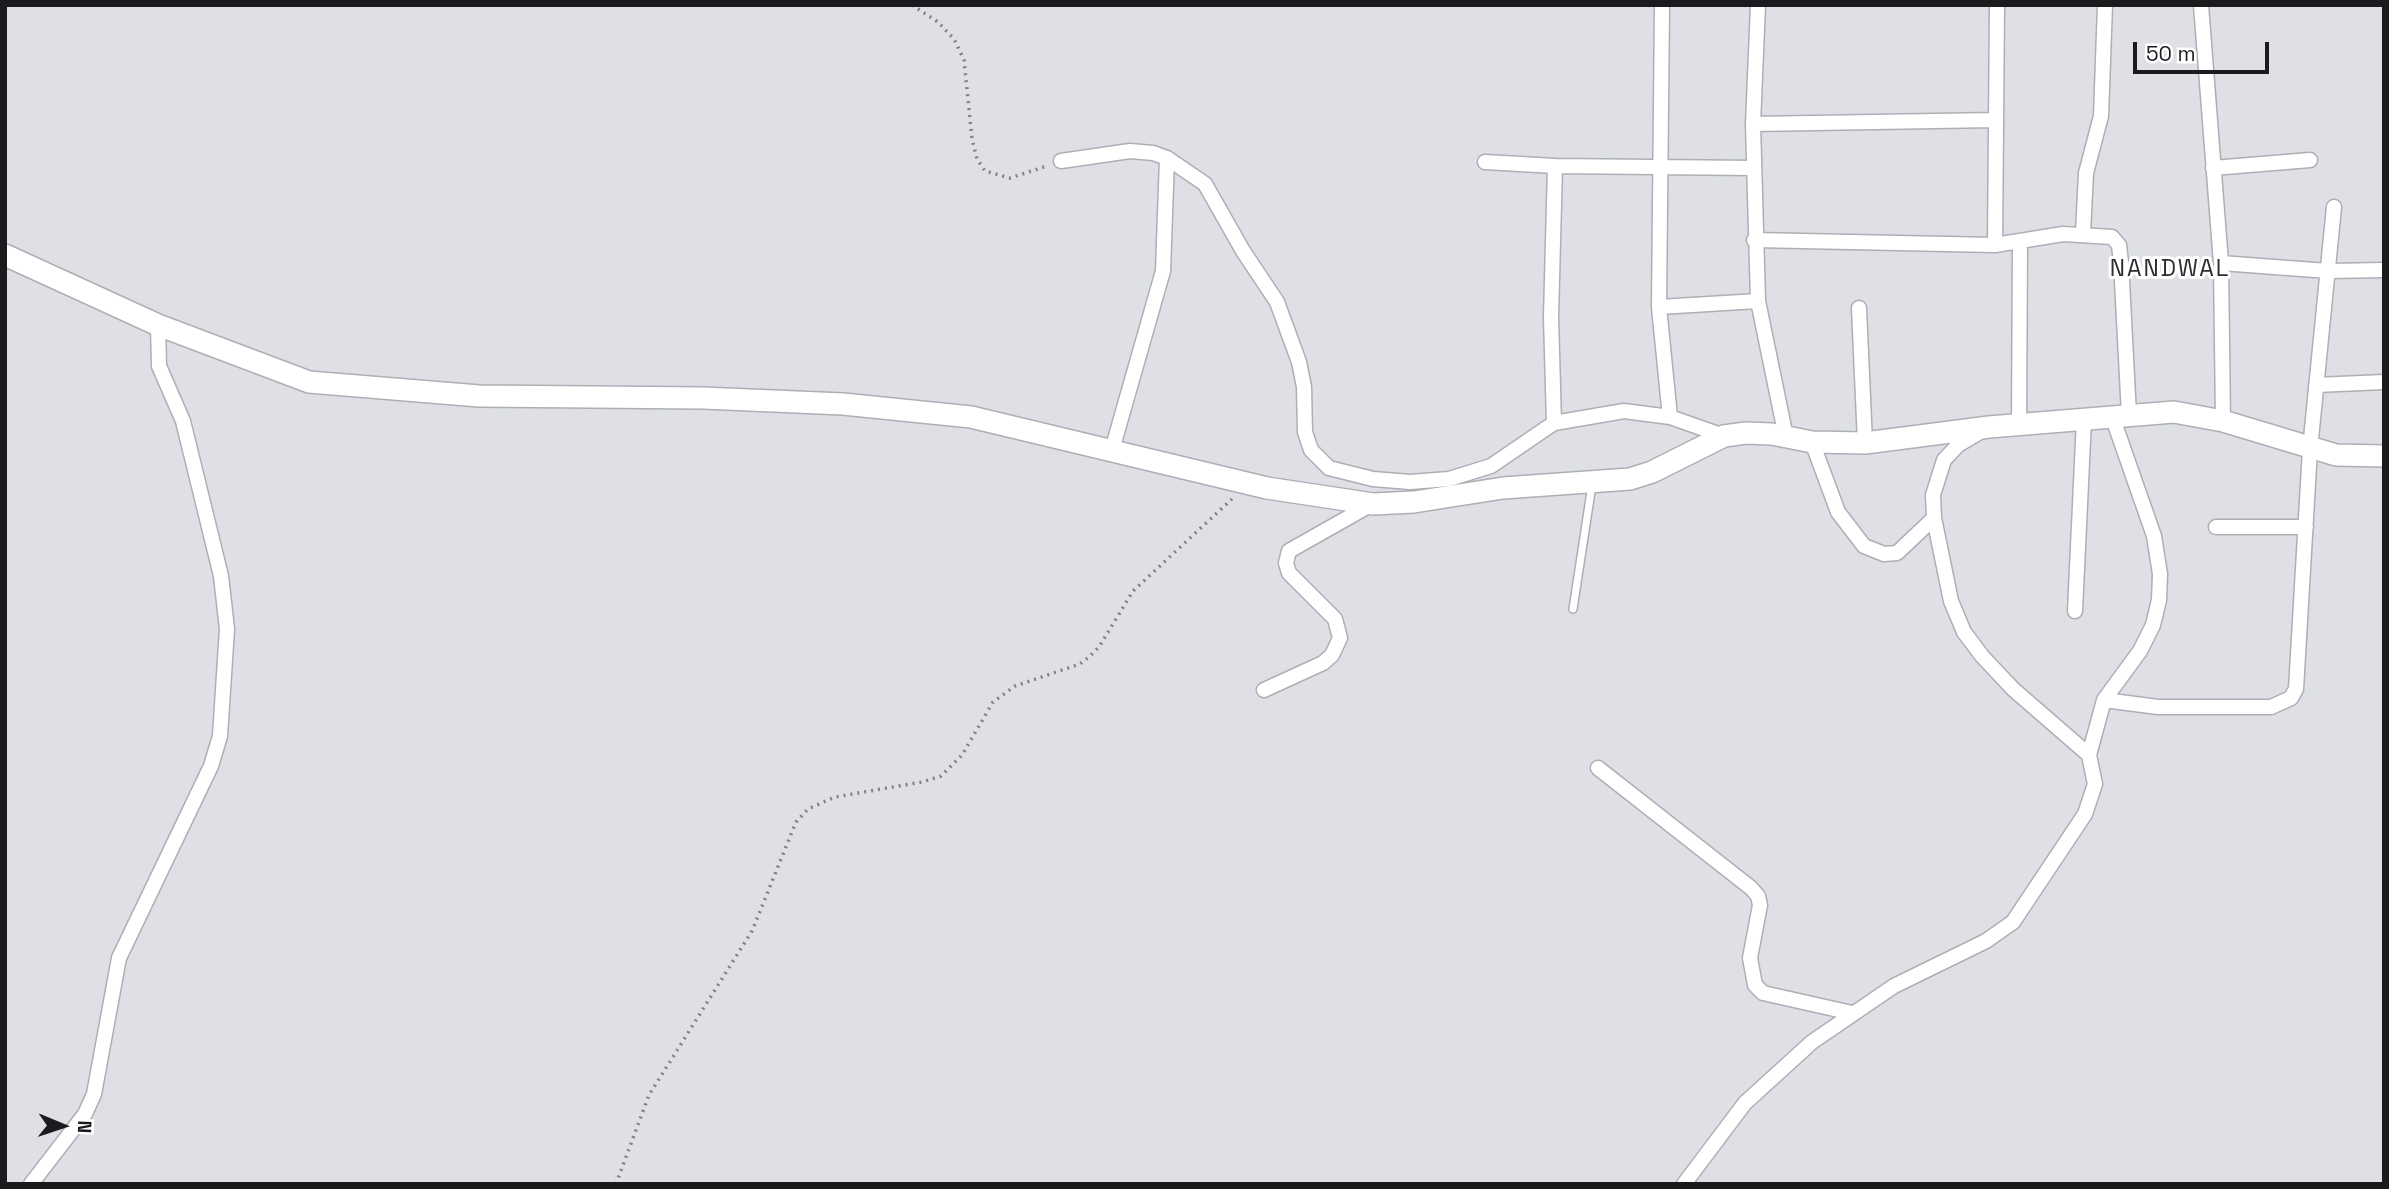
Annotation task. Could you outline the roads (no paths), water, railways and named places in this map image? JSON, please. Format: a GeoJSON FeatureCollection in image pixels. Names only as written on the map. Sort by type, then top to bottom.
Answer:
{"type":"FeatureCollection","features":[{"type":"Feature","properties":{"kind":"street"},"geometry":{"type":"LineString","coordinates":[[1662,5],[1660,307],[1670,417]]}},
{"type":"Feature","properties":{"kind":"street"},"geometry":{"type":"LineString","coordinates":[[1758,5],[1753,124],[1754,240],[1758,300],[1786,437]]}},
{"type":"Feature","properties":{"kind":"street"},"geometry":{"type":"LineString","coordinates":[[1995,246],[1997,5]]}},
{"type":"Feature","properties":{"kind":"street"},"geometry":{"type":"LineString","coordinates":[[2083,233],[2086,173],[2101,116],[2105,5]]}},
{"type":"Feature","properties":{"kind":"street"},"geometry":{"type":"LineString","coordinates":[[2200,5],[2221,264],[2223,421]]}},
{"type":"Feature","properties":{"kind":"street"},"geometry":{"type":"LineString","coordinates":[[1753,124],[1995,120]]}},
{"type":"Feature","properties":{"kind":"street"},"geometry":{"type":"LineString","coordinates":[[1061,161],[1130,151],[1167,158],[1205,184],[1213,193],[1242,251],[1277,302],[1299,362],[1305,432],[1311,450],[1328,468],[1373,479],[1410,482],[1449,479],[1491,466],[1554,423],[1623,411],[1670,417],[1724,436],[1772,434],[1812,442],[1865,443],[1989,427],[2174,412],[2223,421],[2336,455],[2384,456]]}},
{"type":"Feature","properties":{"kind":"street"},"geometry":{"type":"LineString","coordinates":[[1112,450],[1163,271],[1167,158]]}},
{"type":"Feature","properties":{"kind":"street"},"geometry":{"type":"LineString","coordinates":[[2213,169],[2310,160]]}},
{"type":"Feature","properties":{"kind":"street"},"geometry":{"type":"LineString","coordinates":[[1485,162],[1555,166],[1754,167]]}},
{"type":"Feature","properties":{"kind":"street"},"geometry":{"type":"LineString","coordinates":[[1554,423],[1551,317],[1555,166]]}},
{"type":"Feature","properties":{"kind":"street"},"geometry":{"type":"LineString","coordinates":[[2104,699],[2189,708],[2271,707],[2291,698],[2298,673],[2310,449],[2334,207]]}},
{"type":"Feature","properties":{"kind":"street"},"geometry":{"type":"LineString","coordinates":[[1684,1184],[1745,1103],[1812,1042],[1894,986],[2000,933],[2013,922],[2093,798],[2095,784],[2089,755],[2104,699],[2140,650],[2153,625],[2159,587],[2154,536],[2120,415],[2119,245],[2112,237],[2083,233],[1995,246],[1754,240]]}},
{"type":"Feature","properties":{"kind":"street"},"geometry":{"type":"LineString","coordinates":[[2019,424],[2020,244]]}},
{"type":"Feature","properties":{"kind":"street"},"geometry":{"type":"LineString","coordinates":[[5,255],[158,325],[309,382],[480,396],[704,398],[843,404],[971,417],[1258,486],[1332,500],[1373,504],[1414,502],[1503,488],[1630,479],[1653,472],[1724,436]]}},
{"type":"Feature","properties":{"kind":"street"},"geometry":{"type":"LineString","coordinates":[[2221,264],[2328,271],[2384,270]]}},
{"type":"Feature","properties":{"kind":"street"},"geometry":{"type":"LineString","coordinates":[[1660,307],[1758,300]]}},
{"type":"Feature","properties":{"kind":"street"},"geometry":{"type":"LineString","coordinates":[[1859,308],[1865,443]]}},
{"type":"Feature","properties":{"kind":"street"},"geometry":{"type":"LineString","coordinates":[[31,1184],[85,1114],[94,1094],[118,958],[206,778],[220,736],[227,629],[221,576],[212,528],[183,421],[159,366],[158,325]]}},
{"type":"Feature","properties":{"kind":"street"},"geometry":{"type":"LineString","coordinates":[[2316,386],[2384,382]]}},
{"type":"Feature","properties":{"kind":"street"},"geometry":{"type":"LineString","coordinates":[[2075,611],[2084,419]]}},
{"type":"Feature","properties":{"kind":"street"},"geometry":{"type":"LineString","coordinates":[[1989,427],[1958,445],[1944,460],[1933,495],[1934,518],[1951,601],[1964,632],[2013,690],[2089,755]]}},
{"type":"Feature","properties":{"kind":"street"},"geometry":{"type":"LineString","coordinates":[[1812,442],[1838,512],[1864,546],[1884,554],[1897,553],[1934,518]]}},
{"type":"Feature","properties":{"kind":"street"},"geometry":{"type":"LineString","coordinates":[[1264,690],[1323,663],[1332,655],[1340,638],[1335,619],[1289,573],[1286,563],[1289,551],[1373,504]]}},
{"type":"Feature","properties":{"kind":"street"},"geometry":{"type":"LineString","coordinates":[[2216,527],[2306,527]]}},
{"type":"Feature","properties":{"kind":"street"},"geometry":{"type":"LineString","coordinates":[[1598,768],[1758,897],[1760,905],[1750,958],[1755,985],[1763,993],[1852,1013]]}},
{"type":"Feature","properties":{"kind":"lane"},"geometry":{"type":"LineString","coordinates":[[1573,609],[1593,483]]}},
{"type":"Feature","properties":{"kind":"district","name":"NANDWAL"},"geometry":{"type":"Point","coordinates":[2170,270]}}]}
